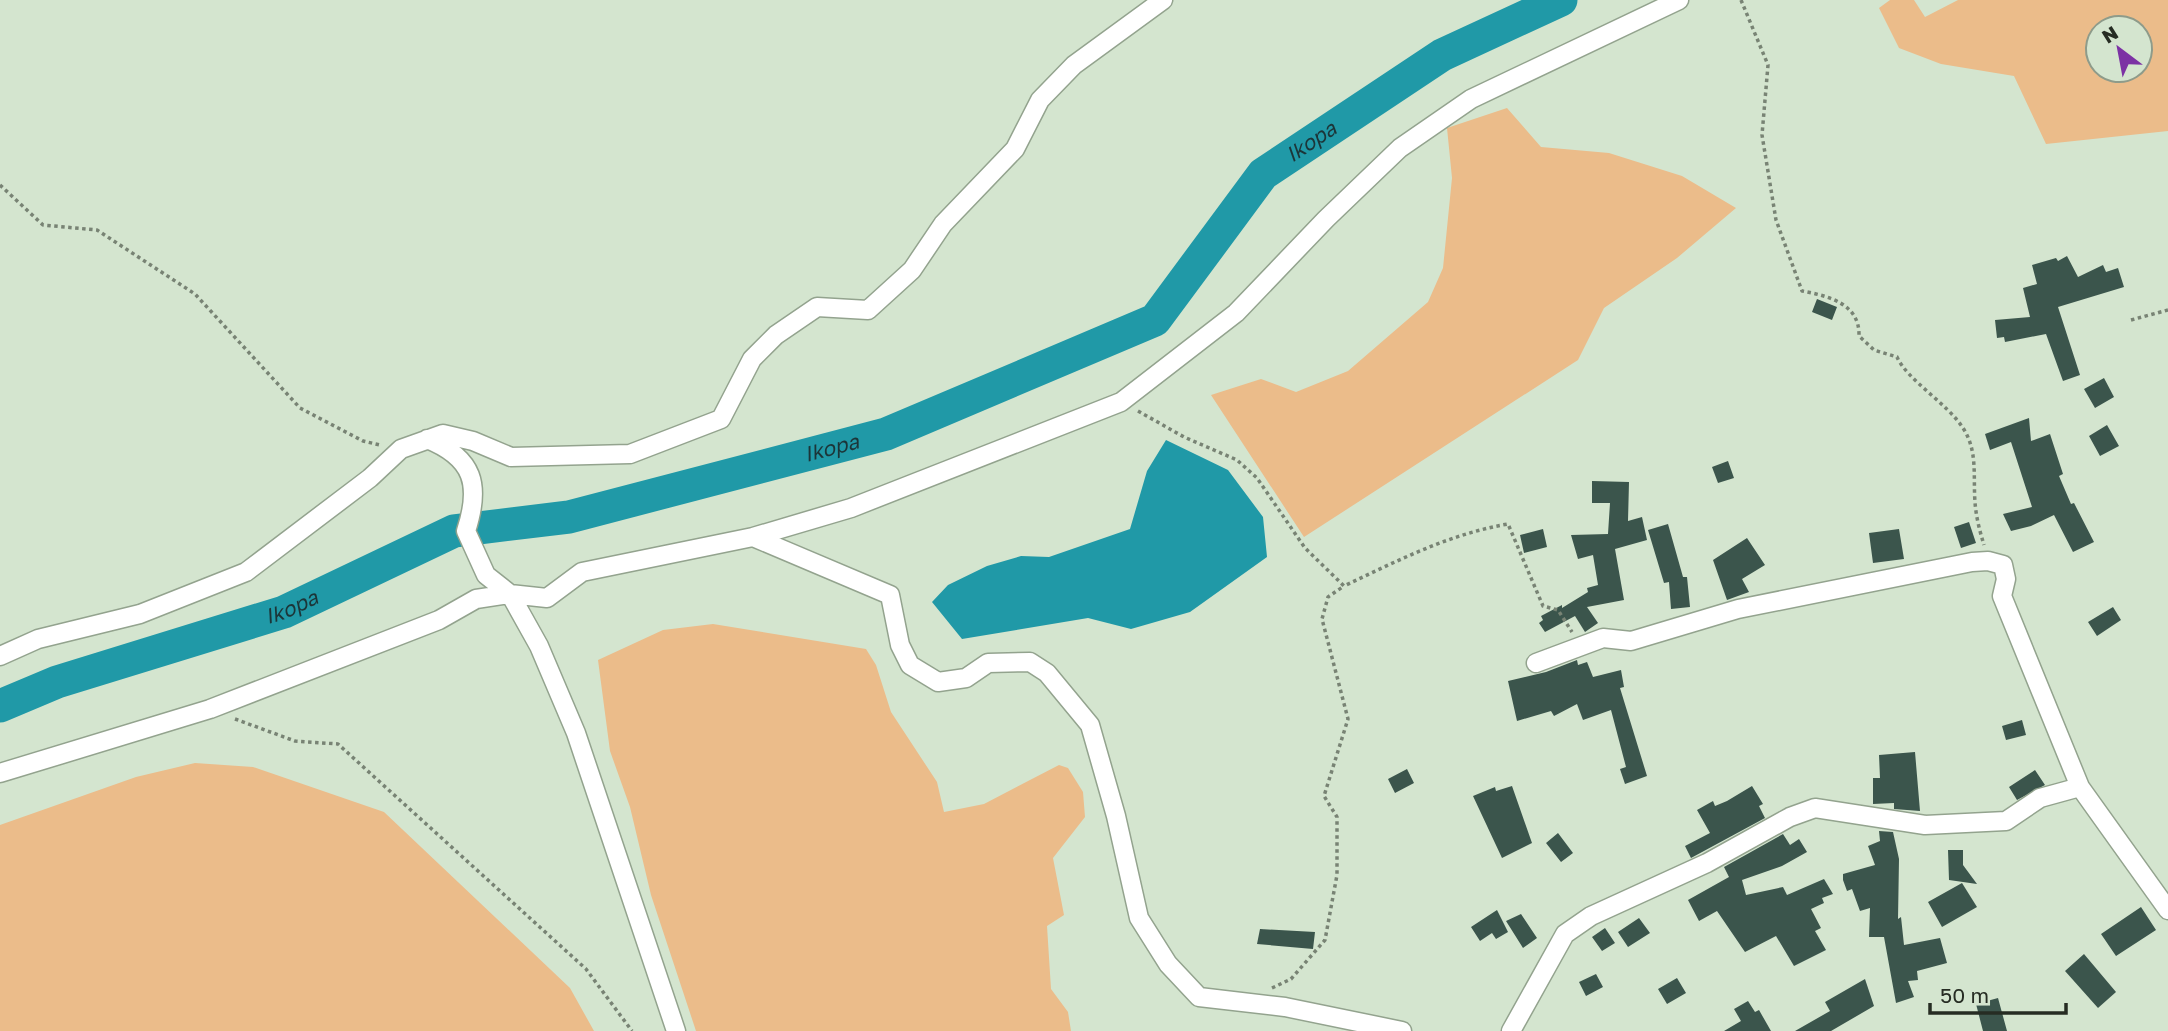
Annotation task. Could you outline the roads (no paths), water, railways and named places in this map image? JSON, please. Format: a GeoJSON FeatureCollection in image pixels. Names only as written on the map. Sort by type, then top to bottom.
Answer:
{"type":"FeatureCollection","features":[{"type":"Feature","properties":{"kind":"street"},"geometry":{"type":"LineString","coordinates":[[0,656],[38,639],[140,614],[246,572],[370,478],[401,449],[427,439],[443,434],[511,457],[630,454],[721,419],[752,359],[776,335],[817,307],[868,310],[912,270],[943,224],[1015,149],[1040,100],[1074,65],[1163,0]]}},
{"type":"Feature","properties":{"kind":"street"},"geometry":{"type":"LineString","coordinates":[[0,773],[210,709],[439,620],[476,599],[510,594],[547,598],[582,572],[753,537],[851,508],[1121,402],[1236,313],[1326,219],[1400,148],[1471,99],[1679,0]]}},
{"type":"Feature","properties":{"kind":"street"},"geometry":{"type":"LineString","coordinates":[[427,439],[448,448],[470,472]]}},
{"type":"Feature","properties":{"kind":"street"},"geometry":{"type":"LineString","coordinates":[[491,449],[468,461],[476,502],[466,531],[486,575],[510,594],[539,646],[576,733],[676,1031]]}},
{"type":"Feature","properties":{"kind":"street"},"geometry":{"type":"LineString","coordinates":[[753,537],[890,595],[900,645],[910,665],[938,682],[966,678],[988,663],[1030,663],[1047,673],[1090,725],[1116,816],[1139,918],[1168,964],[1199,998],[1285,1007],[1402,1031]]}},
{"type":"Feature","properties":{"kind":"street"},"geometry":{"type":"LineString","coordinates":[[1536,663],[1603,638],[1631,641],[1738,610],[1988,561],[2003,565],[2006,579],[2002,596],[2080,786],[2168,911]]}},
{"type":"Feature","properties":{"kind":"street"},"geometry":{"type":"LineString","coordinates":[[1511,1031],[1565,934],[1591,916],[1707,863],[1790,817],[1815,808],[1925,825],[2006,821],[2040,798],[2080,786]]}},
{"type":"Feature","properties":{"kind":"water"},"geometry":{"type":"Polygon","coordinates":[[[1166,440],[1228,470],[1263,517],[1267,557],[1190,612],[1131,629],[1088,618],[962,639],[932,602],[948,585],[987,566],[1021,556],[1049,557],[1130,529],[1147,471],[1166,440]]]}},
{"type":"Feature","properties":{"kind":"waterway","name":"Ikopa"},"geometry":{"type":"LineString","coordinates":[[0,706],[57,682],[284,612],[454,531],[569,517],[886,434],[1155,320],[1263,174],[1442,55],[1561,0]]}}]}
